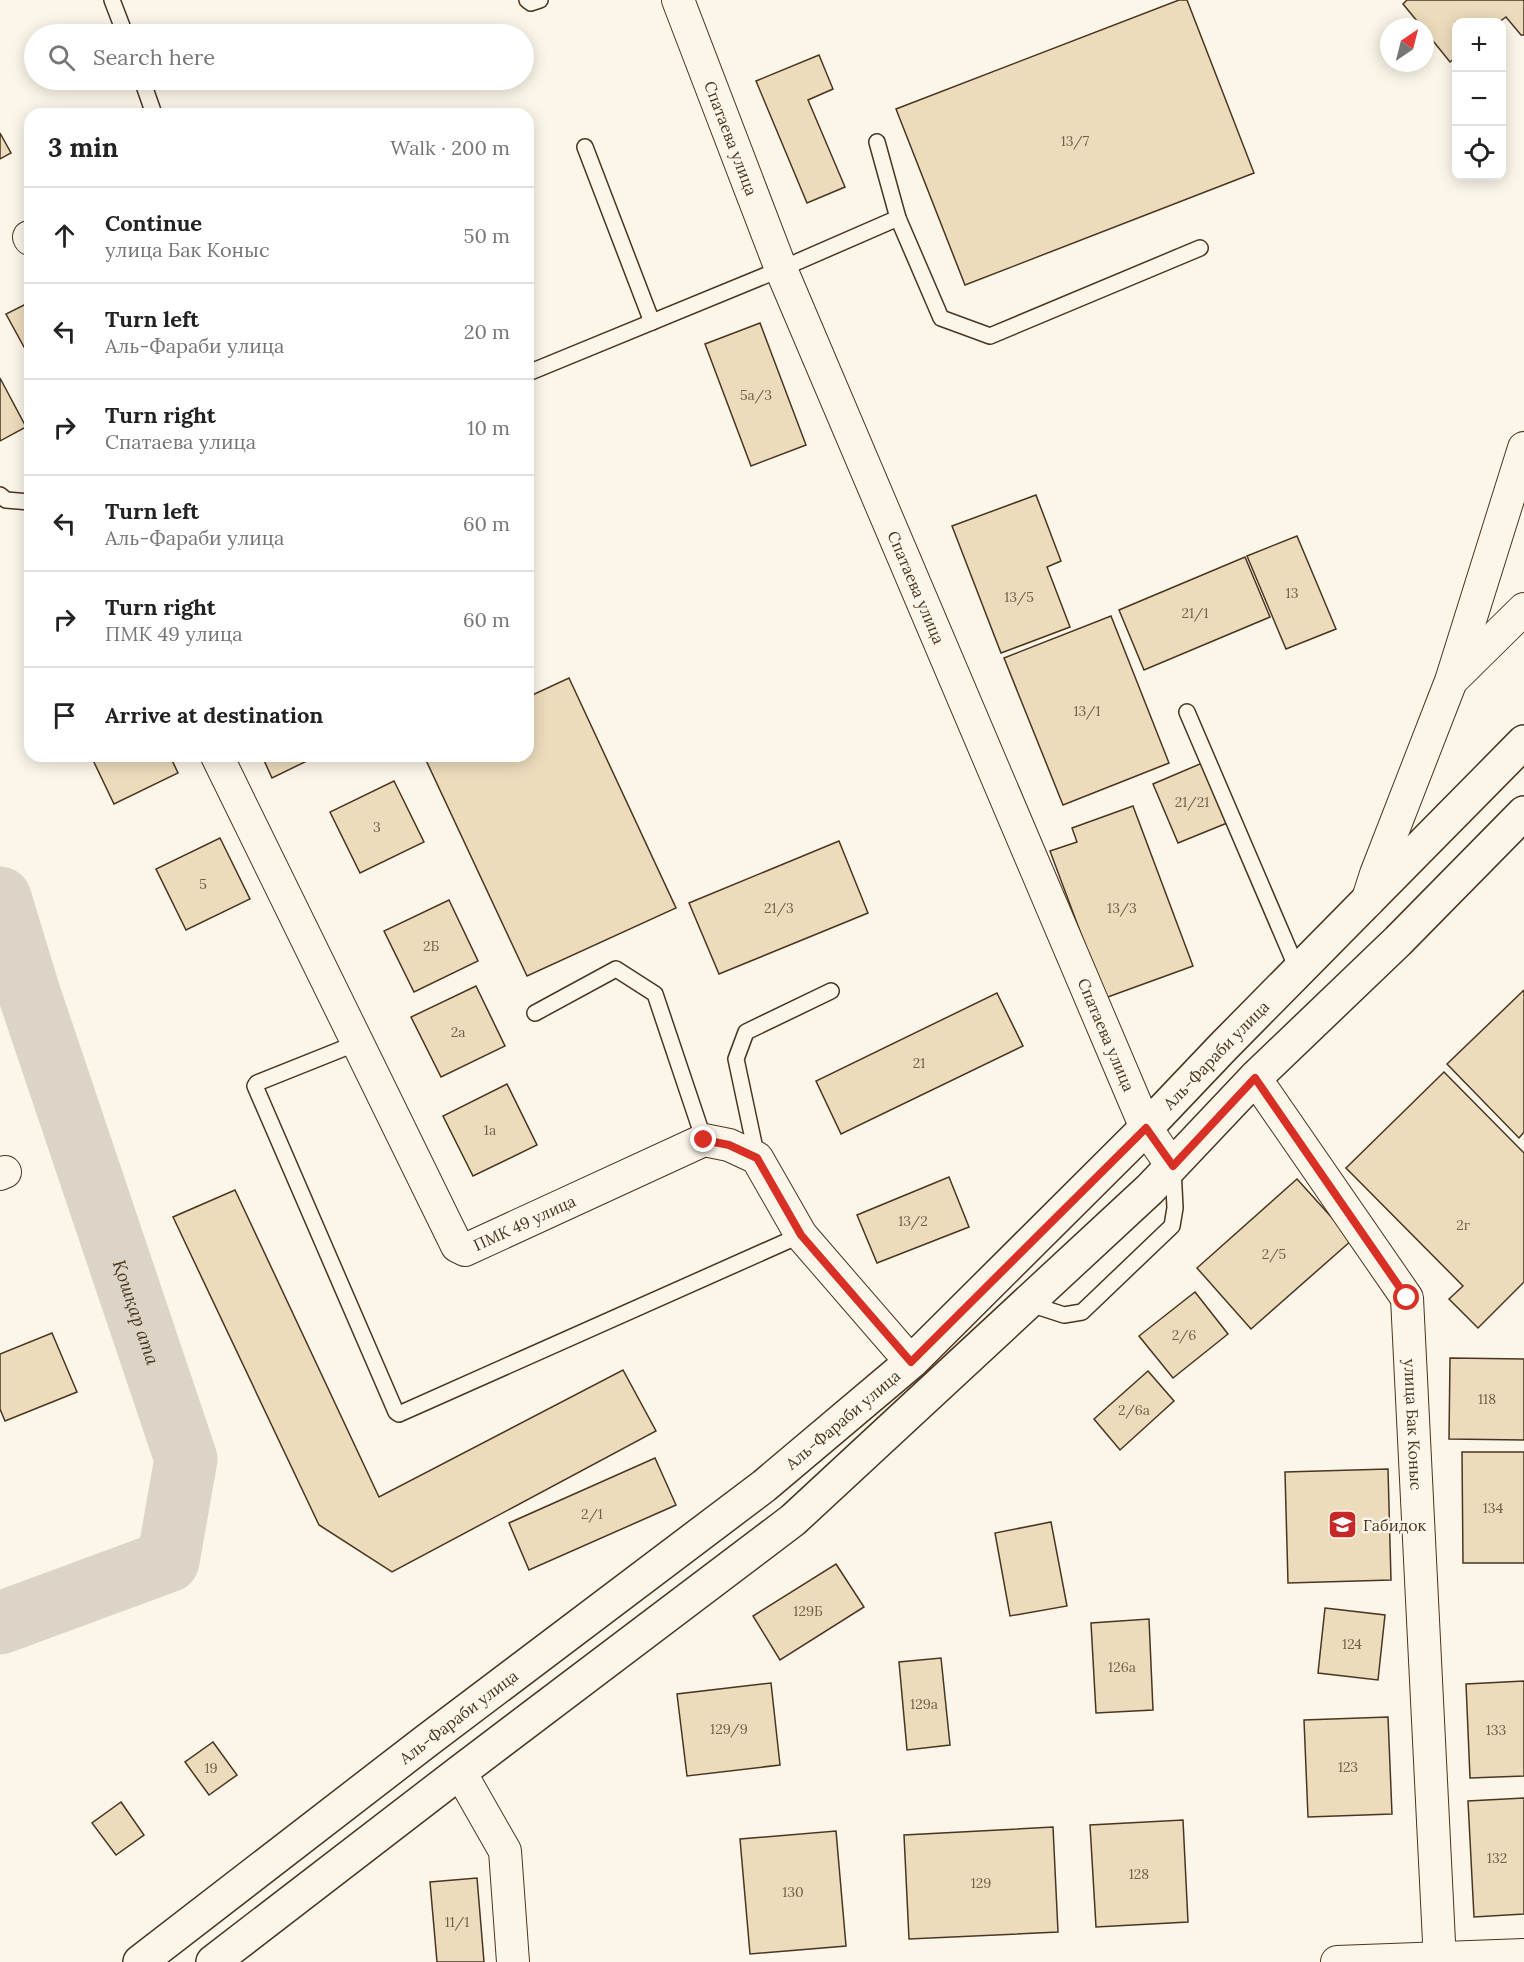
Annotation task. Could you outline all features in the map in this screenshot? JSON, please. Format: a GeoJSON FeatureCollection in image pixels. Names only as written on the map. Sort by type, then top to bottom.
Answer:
{"type":"FeatureCollection","features":[{"type":"Feature","properties":{"kind":"main road","name":"Аль-Фараби улица"},"geometry":{"type":"LineString","coordinates":[[140,1962],[424,1742],[764,1486],[911,1362],[1146,1128],[1524,742]]}},
{"type":"Feature","properties":{"kind":"main road"},"geometry":{"type":"LineString","coordinates":[[213,1962],[793,1520],[1150,1189],[1255,1078],[1398,941],[1524,813]]}},
{"type":"Feature","properties":{"kind":"street","name":"Спатаева улица"},"geometry":{"type":"LineString","coordinates":[[678,0],[781,269],[1146,1128],[1173,1166]]}},
{"type":"Feature","properties":{"kind":"street"},"geometry":{"type":"LineString","coordinates":[[1367,902],[1451,681],[1524,448]]}},
{"type":"Feature","properties":{"kind":"street"},"geometry":{"type":"LineString","coordinates":[[1451,681],[1524,609]]}},
{"type":"Feature","properties":{"kind":"street","name":"ПМК 49 улица"},"geometry":{"type":"LineString","coordinates":[[220,762],[457,1246],[465,1250],[704,1140]]}},
{"type":"Feature","properties":{"kind":"street","name":"улица Бак Коныс"},"geometry":{"type":"LineString","coordinates":[[1255,1078],[1407,1298],[1440,1960]]}},
{"type":"Feature","properties":{"kind":"street"},"geometry":{"type":"LineString","coordinates":[[704,1140],[729,1145],[757,1158],[801,1235],[911,1362]]}},
{"type":"Feature","properties":{"kind":"street"},"geometry":{"type":"LineString","coordinates":[[460,1772],[505,1851],[513,1962]]}},
{"type":"Feature","properties":{"kind":"street"},"geometry":{"type":"LineString","coordinates":[[1337,1962],[1440,1960],[1524,1955]]}},
{"type":"Feature","properties":{"kind":"lane"},"geometry":{"type":"LineString","coordinates":[[112,0],[121,24]]}},
{"type":"Feature","properties":{"kind":"lane"},"geometry":{"type":"LineString","coordinates":[[527,0],[531,3],[540,0]]}},
{"type":"Feature","properties":{"kind":"lane"},"geometry":{"type":"LineString","coordinates":[[145,90],[152,108]]}},
{"type":"Feature","properties":{"kind":"lane"},"geometry":{"type":"LineString","coordinates":[[877,142],[898,218],[941,318],[990,336],[1200,248]]}},
{"type":"Feature","properties":{"kind":"lane"},"geometry":{"type":"LineString","coordinates":[[585,147],[652,322]]}},
{"type":"Feature","properties":{"kind":"lane"},"geometry":{"type":"LineString","coordinates":[[534,371],[781,269],[898,218]]}},
{"type":"Feature","properties":{"kind":"lane"},"geometry":{"type":"LineString","coordinates":[[0,495],[6,500],[24,502]]}},
{"type":"Feature","properties":{"kind":"lane"},"geometry":{"type":"LineString","coordinates":[[1187,712],[1298,971]]}},
{"type":"Feature","properties":{"kind":"lane"},"geometry":{"type":"LineString","coordinates":[[535,1013],[616,969],[655,994],[704,1140]]}},
{"type":"Feature","properties":{"kind":"lane"},"geometry":{"type":"LineString","coordinates":[[757,1158],[736,1059],[746,1032],[831,992]]}},
{"type":"Feature","properties":{"kind":"lane"},"geometry":{"type":"LineString","coordinates":[[357,1043],[257,1083],[255,1086],[396,1412],[399,1414],[801,1235]]}},
{"type":"Feature","properties":{"kind":"lane"},"geometry":{"type":"LineString","coordinates":[[1027,1303],[1064,1315],[1082,1312],[1172,1226],[1175,1208],[1173,1166]]}},
{"type":"Feature","properties":{"kind":"building"},"geometry":{"type":"Polygon","coordinates":[[[1179,0],[1187,0],[1254,173],[965,285],[896,109],[1179,0]]]}},
{"type":"Feature","properties":{"kind":"building"},"geometry":{"type":"Polygon","coordinates":[[[1407,0],[1524,0],[1524,35],[1521,35],[1506,17],[1452,18],[1452,60],[1450,62],[1434,42],[1434,18],[1415,18],[1403,4],[1407,0]]]}},
{"type":"Feature","properties":{"kind":"building"},"geometry":{"type":"Polygon","coordinates":[[[819,55],[833,89],[808,100],[845,187],[807,203],[756,81],[819,55]]]}},
{"type":"Feature","properties":{"kind":"building"},"geometry":{"type":"Polygon","coordinates":[[[0,133],[11,153],[0,159],[0,133]]]}},
{"type":"Feature","properties":{"kind":"building"},"geometry":{"type":"Polygon","coordinates":[[[24,305],[24,347],[6,314],[24,305]]]}},
{"type":"Feature","properties":{"kind":"building"},"geometry":{"type":"Polygon","coordinates":[[[760,323],[806,445],[751,466],[705,344],[760,323]]]}},
{"type":"Feature","properties":{"kind":"building"},"geometry":{"type":"Polygon","coordinates":[[[0,378],[24,423],[24,428],[0,441],[0,378]]]}},
{"type":"Feature","properties":{"kind":"building"},"geometry":{"type":"Polygon","coordinates":[[[1036,495],[1061,561],[1047,567],[1070,627],[1001,653],[952,526],[1036,495]]]}},
{"type":"Feature","properties":{"kind":"building"},"geometry":{"type":"Polygon","coordinates":[[[1297,536],[1336,629],[1286,649],[1247,556],[1297,536]]]}},
{"type":"Feature","properties":{"kind":"building"},"geometry":{"type":"Polygon","coordinates":[[[1245,557],[1270,617],[1144,670],[1119,610],[1245,557]]]}},
{"type":"Feature","properties":{"kind":"building"},"geometry":{"type":"Polygon","coordinates":[[[1111,616],[1169,763],[1063,805],[1004,658],[1111,616]]]}},
{"type":"Feature","properties":{"kind":"building"},"geometry":{"type":"Polygon","coordinates":[[[569,678],[676,908],[527,976],[427,762],[534,762],[534,694],[569,678]]]}},
{"type":"Feature","properties":{"kind":"building"},"geometry":{"type":"Polygon","coordinates":[[[1207,761],[1232,821],[1178,843],[1153,784],[1207,761]]]}},
{"type":"Feature","properties":{"kind":"building"},"geometry":{"type":"Polygon","coordinates":[[[94,762],[173,762],[178,773],[114,804],[94,762]]]}},
{"type":"Feature","properties":{"kind":"building"},"geometry":{"type":"Polygon","coordinates":[[[265,762],[305,762],[272,778],[265,762]]]}},
{"type":"Feature","properties":{"kind":"building"},"geometry":{"type":"Polygon","coordinates":[[[394,781],[424,842],[360,873],[330,812],[394,781]]]}},
{"type":"Feature","properties":{"kind":"building"},"geometry":{"type":"Polygon","coordinates":[[[1133,806],[1193,966],[1105,998],[1050,851],[1077,842],[1072,828],[1133,806]]]}},
{"type":"Feature","properties":{"kind":"building"},"geometry":{"type":"Polygon","coordinates":[[[220,838],[250,899],[186,930],[156,869],[220,838]]]}},
{"type":"Feature","properties":{"kind":"building"},"geometry":{"type":"Polygon","coordinates":[[[839,841],[868,913],[719,974],[689,903],[839,841]]]}},
{"type":"Feature","properties":{"kind":"building"},"geometry":{"type":"Polygon","coordinates":[[[449,900],[478,961],[414,992],[384,931],[449,900]]]}},
{"type":"Feature","properties":{"kind":"building"},"geometry":{"type":"Polygon","coordinates":[[[476,986],[505,1046],[441,1077],[411,1017],[476,986]]]}},
{"type":"Feature","properties":{"kind":"building"},"geometry":{"type":"Polygon","coordinates":[[[1524,990],[1524,1132],[1519,1138],[1447,1064],[1524,990]]]}},
{"type":"Feature","properties":{"kind":"building"},"geometry":{"type":"Polygon","coordinates":[[[997,993],[1023,1046],[841,1134],[816,1081],[997,993]]]}},
{"type":"Feature","properties":{"kind":"building"},"geometry":{"type":"Polygon","coordinates":[[[1444,1072],[1524,1153],[1524,1282],[1478,1328],[1449,1299],[1463,1286],[1346,1168],[1444,1072]]]}},
{"type":"Feature","properties":{"kind":"building"},"geometry":{"type":"Polygon","coordinates":[[[507,1084],[537,1145],[473,1176],[443,1116],[507,1084]]]}},
{"type":"Feature","properties":{"kind":"building"},"geometry":{"type":"Polygon","coordinates":[[[949,1177],[969,1227],[877,1263],[857,1215],[949,1177]]]}},
{"type":"Feature","properties":{"kind":"building"},"geometry":{"type":"Polygon","coordinates":[[[1297,1179],[1352,1240],[1251,1329],[1197,1268],[1297,1179]]]}},
{"type":"Feature","properties":{"kind":"building"},"geometry":{"type":"Polygon","coordinates":[[[235,1190],[379,1497],[623,1370],[656,1431],[392,1572],[319,1525],[173,1217],[235,1190]]]}},
{"type":"Feature","properties":{"kind":"building"},"geometry":{"type":"Polygon","coordinates":[[[1195,1292],[1228,1334],[1173,1378],[1139,1336],[1195,1292]]]}},
{"type":"Feature","properties":{"kind":"building"},"geometry":{"type":"Polygon","coordinates":[[[52,1333],[77,1392],[5,1421],[0,1409],[0,1354],[52,1333]]]}},
{"type":"Feature","properties":{"kind":"building"},"geometry":{"type":"Polygon","coordinates":[[[1450,1358],[1524,1359],[1524,1440],[1449,1439],[1450,1358]]]}},
{"type":"Feature","properties":{"kind":"building"},"geometry":{"type":"Polygon","coordinates":[[[1148,1371],[1174,1401],[1120,1450],[1094,1419],[1148,1371]]]}},
{"type":"Feature","properties":{"kind":"building"},"geometry":{"type":"Polygon","coordinates":[[[1462,1452],[1524,1452],[1524,1563],[1463,1563],[1462,1452]]]}},
{"type":"Feature","properties":{"kind":"building"},"geometry":{"type":"Polygon","coordinates":[[[655,1458],[676,1505],[529,1570],[509,1523],[655,1458]]]}},
{"type":"Feature","properties":{"kind":"building"},"geometry":{"type":"Polygon","coordinates":[[[1388,1469],[1391,1580],[1288,1583],[1285,1472],[1388,1469]]]}},
{"type":"Feature","properties":{"kind":"building"},"geometry":{"type":"Polygon","coordinates":[[[1051,1522],[1067,1606],[1010,1616],[995,1533],[1051,1522]]]}},
{"type":"Feature","properties":{"kind":"building"},"geometry":{"type":"Polygon","coordinates":[[[836,1564],[864,1607],[780,1660],[753,1616],[836,1564]]]}},
{"type":"Feature","properties":{"kind":"building"},"geometry":{"type":"Polygon","coordinates":[[[1325,1608],[1385,1615],[1378,1680],[1318,1673],[1325,1608]]]}},
{"type":"Feature","properties":{"kind":"building"},"geometry":{"type":"Polygon","coordinates":[[[1149,1619],[1153,1710],[1096,1713],[1091,1623],[1149,1619]]]}},
{"type":"Feature","properties":{"kind":"building"},"geometry":{"type":"Polygon","coordinates":[[[941,1658],[950,1745],[907,1750],[899,1662],[941,1658]]]}},
{"type":"Feature","properties":{"kind":"building"},"geometry":{"type":"Polygon","coordinates":[[[1524,1681],[1524,1776],[1470,1778],[1466,1684],[1524,1681]]]}},
{"type":"Feature","properties":{"kind":"building"},"geometry":{"type":"Polygon","coordinates":[[[771,1683],[780,1765],[687,1776],[677,1694],[771,1683]]]}},
{"type":"Feature","properties":{"kind":"building"},"geometry":{"type":"Polygon","coordinates":[[[1388,1717],[1392,1814],[1308,1817],[1304,1720],[1388,1717]]]}},
{"type":"Feature","properties":{"kind":"building"},"geometry":{"type":"Polygon","coordinates":[[[213,1742],[237,1775],[209,1795],[185,1762],[213,1742]]]}},
{"type":"Feature","properties":{"kind":"building"},"geometry":{"type":"Polygon","coordinates":[[[1524,1798],[1524,1914],[1474,1917],[1468,1801],[1524,1798]]]}},
{"type":"Feature","properties":{"kind":"building"},"geometry":{"type":"Polygon","coordinates":[[[121,1802],[144,1835],[116,1855],[92,1823],[121,1802]]]}},
{"type":"Feature","properties":{"kind":"building"},"geometry":{"type":"Polygon","coordinates":[[[1183,1820],[1188,1922],[1096,1927],[1090,1825],[1183,1820]]]}},
{"type":"Feature","properties":{"kind":"building"},"geometry":{"type":"Polygon","coordinates":[[[1053,1827],[1058,1932],[909,1939],[904,1835],[1053,1827]]]}},
{"type":"Feature","properties":{"kind":"building"},"geometry":{"type":"Polygon","coordinates":[[[836,1831],[846,1946],[750,1954],[740,1839],[836,1831]]]}},
{"type":"Feature","properties":{"kind":"building"},"geometry":{"type":"Polygon","coordinates":[[[477,1878],[484,1962],[437,1962],[430,1882],[477,1878]]]}},
{"type":"Feature","properties":{"kind":"waterway","name":"Қошқар ата"},"geometry":{"type":"LineString","coordinates":[[0,898],[28,990],[186,1459],[168,1561],[0,1623]]}},
{"type":"Feature","properties":{"kind":"place","name":"Габидок"},"geometry":{"type":"Point","coordinates":[1342,1525]}},
{"type":"Feature","properties":{"kind":"route"},"geometry":{"type":"LineString","coordinates":[[704,1140],[729,1145],[757,1158],[801,1235],[911,1362],[1146,1128],[1173,1166],[1255,1078],[1407,1298]]}}]}
